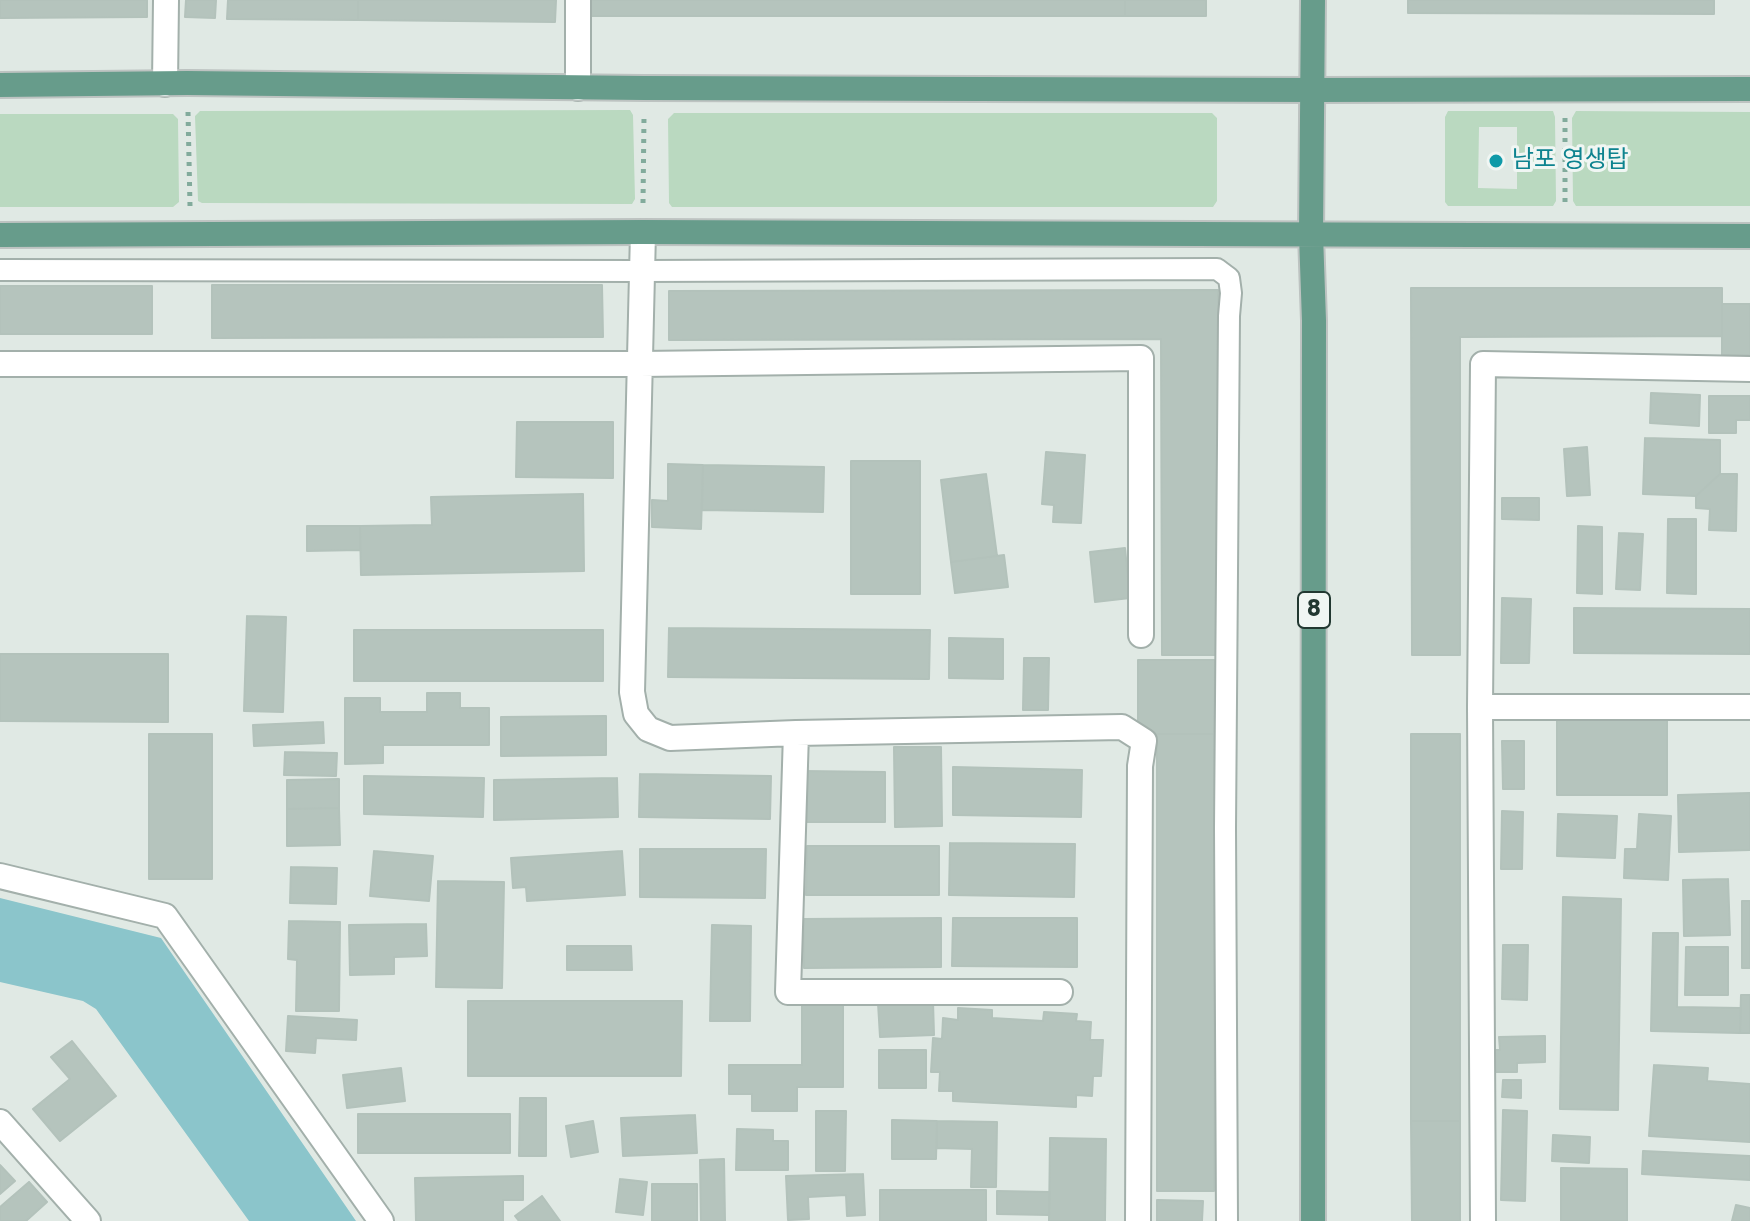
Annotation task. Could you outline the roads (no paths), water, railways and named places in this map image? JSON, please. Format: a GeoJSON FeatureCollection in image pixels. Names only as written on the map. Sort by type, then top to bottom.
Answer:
{"type":"FeatureCollection","features":[{"type":"Feature","properties":{"kind":"main road","name":"8"},"geometry":{"type":"LineString","coordinates":[[1313,0],[1313,1221]]}},
{"type":"Feature","properties":{"kind":"main road"},"geometry":{"type":"LineString","coordinates":[[0,85],[176,83],[578,88],[1750,89]]}},
{"type":"Feature","properties":{"kind":"main road"},"geometry":{"type":"LineString","coordinates":[[0,235],[643,232],[1750,236]]}},
{"type":"Feature","properties":{"kind":"street"},"geometry":{"type":"LineString","coordinates":[[166,0],[176,83]]}},
{"type":"Feature","properties":{"kind":"street"},"geometry":{"type":"LineString","coordinates":[[578,0],[578,88]]}},
{"type":"Feature","properties":{"kind":"street"},"geometry":{"type":"LineString","coordinates":[[643,232],[632,692],[636,714],[648,729],[670,738],[1122,727],[1144,741],[1140,766],[1138,1221]]}},
{"type":"Feature","properties":{"kind":"street"},"geometry":{"type":"LineString","coordinates":[[0,270],[1217,269],[1229,278],[1225,828],[1227,1221]]}},
{"type":"Feature","properties":{"kind":"street"},"geometry":{"type":"LineString","coordinates":[[0,364],[640,364],[1141,358],[1141,635]]}},
{"type":"Feature","properties":{"kind":"street"},"geometry":{"type":"LineString","coordinates":[[1483,1221],[1480,707],[1483,364],[1750,369]]}},
{"type":"Feature","properties":{"kind":"street"},"geometry":{"type":"LineString","coordinates":[[1480,707],[1750,707]]}},
{"type":"Feature","properties":{"kind":"street"},"geometry":{"type":"LineString","coordinates":[[796,733],[788,992],[1060,992]]}},
{"type":"Feature","properties":{"kind":"street"},"geometry":{"type":"LineString","coordinates":[[0,876],[165,916],[381,1221]]}},
{"type":"Feature","properties":{"kind":"street"},"geometry":{"type":"LineString","coordinates":[[0,1122],[88,1221]]}},
{"type":"Feature","properties":{"kind":"water"},"geometry":{"type":"Polygon","coordinates":[[[0,898],[161,938],[356,1221],[249,1221],[96,1009],[83,1001],[0,982],[0,898]]]}},
{"type":"Feature","properties":{"kind":"place","name":"남포 영생탑"},"geometry":{"type":"Point","coordinates":[1496,161]}}]}
